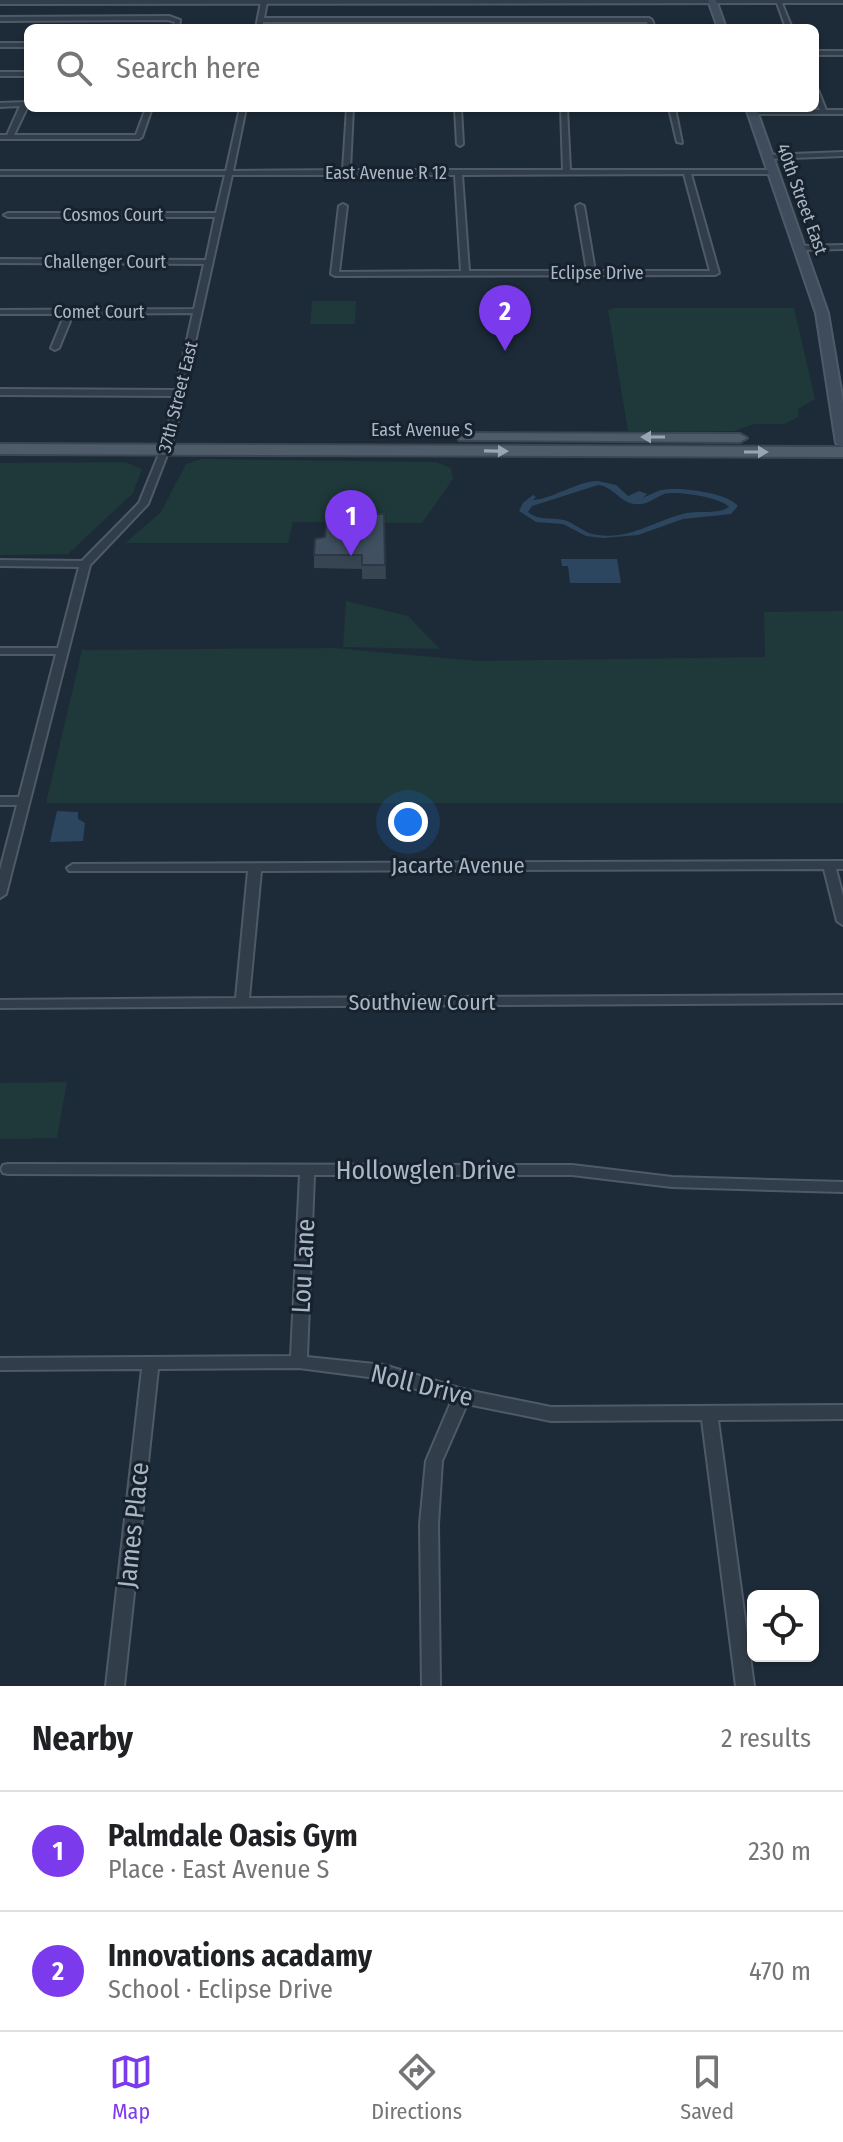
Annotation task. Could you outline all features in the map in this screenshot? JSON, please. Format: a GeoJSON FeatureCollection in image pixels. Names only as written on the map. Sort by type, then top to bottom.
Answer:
{"type":"FeatureCollection","features":[{"type":"Feature","properties":{"kind":"main road"},"geometry":{"type":"LineString","coordinates":[[712,0],[721,24]]}},
{"type":"Feature","properties":{"kind":"main road","name":"40th Street East"},"geometry":{"type":"LineString","coordinates":[[753,112],[822,313],[843,440]]}},
{"type":"Feature","properties":{"kind":"main road","name":"East Avenue S"},"geometry":{"type":"LineString","coordinates":[[0,437],[168,443],[843,452]]}},
{"type":"Feature","properties":{"kind":"main road","name":"East Avenue S"},"geometry":{"type":"LineString","coordinates":[[0,449],[168,443],[843,440]]}},
{"type":"Feature","properties":{"kind":"street"},"geometry":{"type":"LineString","coordinates":[[778,1],[787,24]]}},
{"type":"Feature","properties":{"kind":"street"},"geometry":{"type":"LineString","coordinates":[[0,2],[843,1]]}},
{"type":"Feature","properties":{"kind":"street"},"geometry":{"type":"LineString","coordinates":[[260,24],[264,2]]}},
{"type":"Feature","properties":{"kind":"street"},"geometry":{"type":"LineString","coordinates":[[0,19],[169,18],[176,24]]}},
{"type":"Feature","properties":{"kind":"street"},"geometry":{"type":"LineString","coordinates":[[261,20],[649,20],[650,24]]}},
{"type":"Feature","properties":{"kind":"street"},"geometry":{"type":"LineString","coordinates":[[553,20],[554,24]]}},
{"type":"Feature","properties":{"kind":"street"},"geometry":{"type":"LineString","coordinates":[[0,45],[24,45]]}},
{"type":"Feature","properties":{"kind":"street"},"geometry":{"type":"LineString","coordinates":[[819,53],[843,53]]}},
{"type":"Feature","properties":{"kind":"street"},"geometry":{"type":"LineString","coordinates":[[0,74],[24,74]]}},
{"type":"Feature","properties":{"kind":"street"},"geometry":{"type":"LineString","coordinates":[[819,100],[824,112]]}},
{"type":"Feature","properties":{"kind":"street"},"geometry":{"type":"LineString","coordinates":[[0,105],[24,104]]}},
{"type":"Feature","properties":{"kind":"street"},"geometry":{"type":"LineString","coordinates":[[10,137],[24,108]]}},
{"type":"Feature","properties":{"kind":"street"},"geometry":{"type":"LineString","coordinates":[[0,137],[139,137],[148,112]]}},
{"type":"Feature","properties":{"kind":"street","name":"37th Street East"},"geometry":{"type":"LineString","coordinates":[[0,894],[85,564],[143,504],[168,443],[242,112]]}},
{"type":"Feature","properties":{"kind":"street"},"geometry":{"type":"LineString","coordinates":[[346,173],[350,112]]}},
{"type":"Feature","properties":{"kind":"street"},"geometry":{"type":"LineString","coordinates":[[458,112],[460,144]]}},
{"type":"Feature","properties":{"kind":"street"},"geometry":{"type":"LineString","coordinates":[[564,112],[567,172]]}},
{"type":"Feature","properties":{"kind":"street"},"geometry":{"type":"LineString","coordinates":[[673,112],[680,142]]}},
{"type":"Feature","properties":{"kind":"street"},"geometry":{"type":"LineString","coordinates":[[819,112],[843,112]]}},
{"type":"Feature","properties":{"kind":"street"},"geometry":{"type":"LineString","coordinates":[[767,157],[843,154]]}},
{"type":"Feature","properties":{"kind":"street"},"geometry":{"type":"LineString","coordinates":[[458,172],[465,273]]}},
{"type":"Feature","properties":{"kind":"street","name":"Eclipse Drive"},"geometry":{"type":"LineString","coordinates":[[343,206],[335,274],[715,273],[687,172]]}},
{"type":"Feature","properties":{"kind":"street","name":"East Avenue R 12"},"geometry":{"type":"LineString","coordinates":[[0,173],[772,172]]}},
{"type":"Feature","properties":{"kind":"street"},"geometry":{"type":"LineString","coordinates":[[580,206],[591,273]]}},
{"type":"Feature","properties":{"kind":"street","name":"Cosmos Court"},"geometry":{"type":"LineString","coordinates":[[8,215],[218,215]]}},
{"type":"Feature","properties":{"kind":"street"},"geometry":{"type":"LineString","coordinates":[[801,248],[843,247]]}},
{"type":"Feature","properties":{"kind":"street","name":"Challenger Court"},"geometry":{"type":"LineString","coordinates":[[0,261],[210,262]]}},
{"type":"Feature","properties":{"kind":"street","name":"Comet Court"},"geometry":{"type":"LineString","coordinates":[[0,312],[199,311]]}},
{"type":"Feature","properties":{"kind":"street"},"geometry":{"type":"LineString","coordinates":[[55,348],[70,312]]}},
{"type":"Feature","properties":{"kind":"street"},"geometry":{"type":"LineString","coordinates":[[0,392],[180,393]]}},
{"type":"Feature","properties":{"kind":"street"},"geometry":{"type":"LineString","coordinates":[[0,563],[85,564]]}},
{"type":"Feature","properties":{"kind":"street"},"geometry":{"type":"LineString","coordinates":[[0,651],[62,651]]}},
{"type":"Feature","properties":{"kind":"street"},"geometry":{"type":"LineString","coordinates":[[0,801],[24,801]]}},
{"type":"Feature","properties":{"kind":"street"},"geometry":{"type":"LineString","coordinates":[[829,865],[843,921]]}},
{"type":"Feature","properties":{"kind":"street","name":"Jacarte Avenue"},"geometry":{"type":"LineString","coordinates":[[73,868],[843,865]]}},
{"type":"Feature","properties":{"kind":"street"},"geometry":{"type":"LineString","coordinates":[[242,1003],[255,866]]}},
{"type":"Feature","properties":{"kind":"street","name":"Southview Court"},"geometry":{"type":"LineString","coordinates":[[0,1004],[843,999]]}},
{"type":"Feature","properties":{"kind":"street","name":"Hollowglen Drive"},"geometry":{"type":"LineString","coordinates":[[8,1169],[572,1170],[672,1182],[843,1187]]}},
{"type":"Feature","properties":{"kind":"street","name":"Lou Lane"},"geometry":{"type":"LineString","coordinates":[[299,1362],[307,1170]]}},
{"type":"Feature","properties":{"kind":"street","name":"Noll Drive"},"geometry":{"type":"LineString","coordinates":[[0,1364],[299,1362],[384,1372],[462,1396],[551,1414],[843,1412]]}},
{"type":"Feature","properties":{"kind":"street","name":"James Place"},"geometry":{"type":"LineString","coordinates":[[115,1686],[151,1363]]}},
{"type":"Feature","properties":{"kind":"street"},"geometry":{"type":"LineString","coordinates":[[431,1686],[429,1524],[434,1461],[462,1396]]}},
{"type":"Feature","properties":{"kind":"street"},"geometry":{"type":"LineString","coordinates":[[709,1414],[745,1686]]}},
{"type":"Feature","properties":{"kind":"green space"},"geometry":{"type":"Polygon","coordinates":[[[312,301],[356,301],[355,324],[310,324],[312,301]]]}},
{"type":"Feature","properties":{"kind":"green space"},"geometry":{"type":"Polygon","coordinates":[[[794,308],[815,399],[798,409],[798,417],[785,424],[754,424],[735,431],[628,431],[608,310],[794,308]]]}},
{"type":"Feature","properties":{"kind":"green space"},"geometry":{"type":"Polygon","coordinates":[[[201,459],[436,462],[451,468],[453,479],[422,523],[293,522],[288,543],[125,543],[161,512],[186,464],[201,459]]]}},
{"type":"Feature","properties":{"kind":"green space"},"geometry":{"type":"Polygon","coordinates":[[[125,462],[142,469],[133,493],[68,554],[0,555],[0,463],[125,462]]]}},
{"type":"Feature","properties":{"kind":"green space"},"geometry":{"type":"Polygon","coordinates":[[[346,601],[408,616],[440,649],[343,647],[346,601]]]}},
{"type":"Feature","properties":{"kind":"green space"},"geometry":{"type":"Polygon","coordinates":[[[843,611],[843,803],[46,803],[82,650],[333,648],[478,661],[765,657],[764,612],[843,611]]]}},
{"type":"Feature","properties":{"kind":"green space"},"geometry":{"type":"Polygon","coordinates":[[[67,1082],[57,1138],[0,1139],[0,1083],[67,1082]]]}},
{"type":"Feature","properties":{"kind":"water"},"geometry":{"type":"Polygon","coordinates":[[[598,481],[616,485],[628,496],[639,491],[647,494],[643,498],[661,490],[690,490],[725,497],[738,506],[731,514],[683,519],[638,535],[603,538],[586,536],[563,524],[536,522],[519,511],[533,495],[536,497],[533,500],[541,499],[598,481]],[[598,485],[532,506],[528,512],[541,518],[564,520],[588,533],[605,536],[630,533],[687,513],[719,511],[729,507],[709,498],[678,493],[664,494],[634,504],[598,485]]]}},
{"type":"Feature","properties":{"kind":"water"},"geometry":{"type":"Polygon","coordinates":[[[561,559],[617,559],[621,583],[570,583],[568,566],[562,566],[561,559]]]}},
{"type":"Feature","properties":{"kind":"water"},"geometry":{"type":"Polygon","coordinates":[[[57,811],[78,812],[78,819],[85,823],[83,841],[50,842],[57,811]]]}},
{"type":"Feature","properties":{"kind":"building"},"geometry":{"type":"Polygon","coordinates":[[[327,514],[384,514],[385,565],[362,565],[362,555],[314,555],[315,539],[325,537],[327,514]]]}},
{"type":"Feature","properties":{"kind":"place","name":"Innovations acadamy"},"geometry":{"type":"Point","coordinates":[505,351]}},
{"type":"Feature","properties":{"kind":"place","name":"Palmdale Oasis Gym"},"geometry":{"type":"Point","coordinates":[351,556]}}]}
